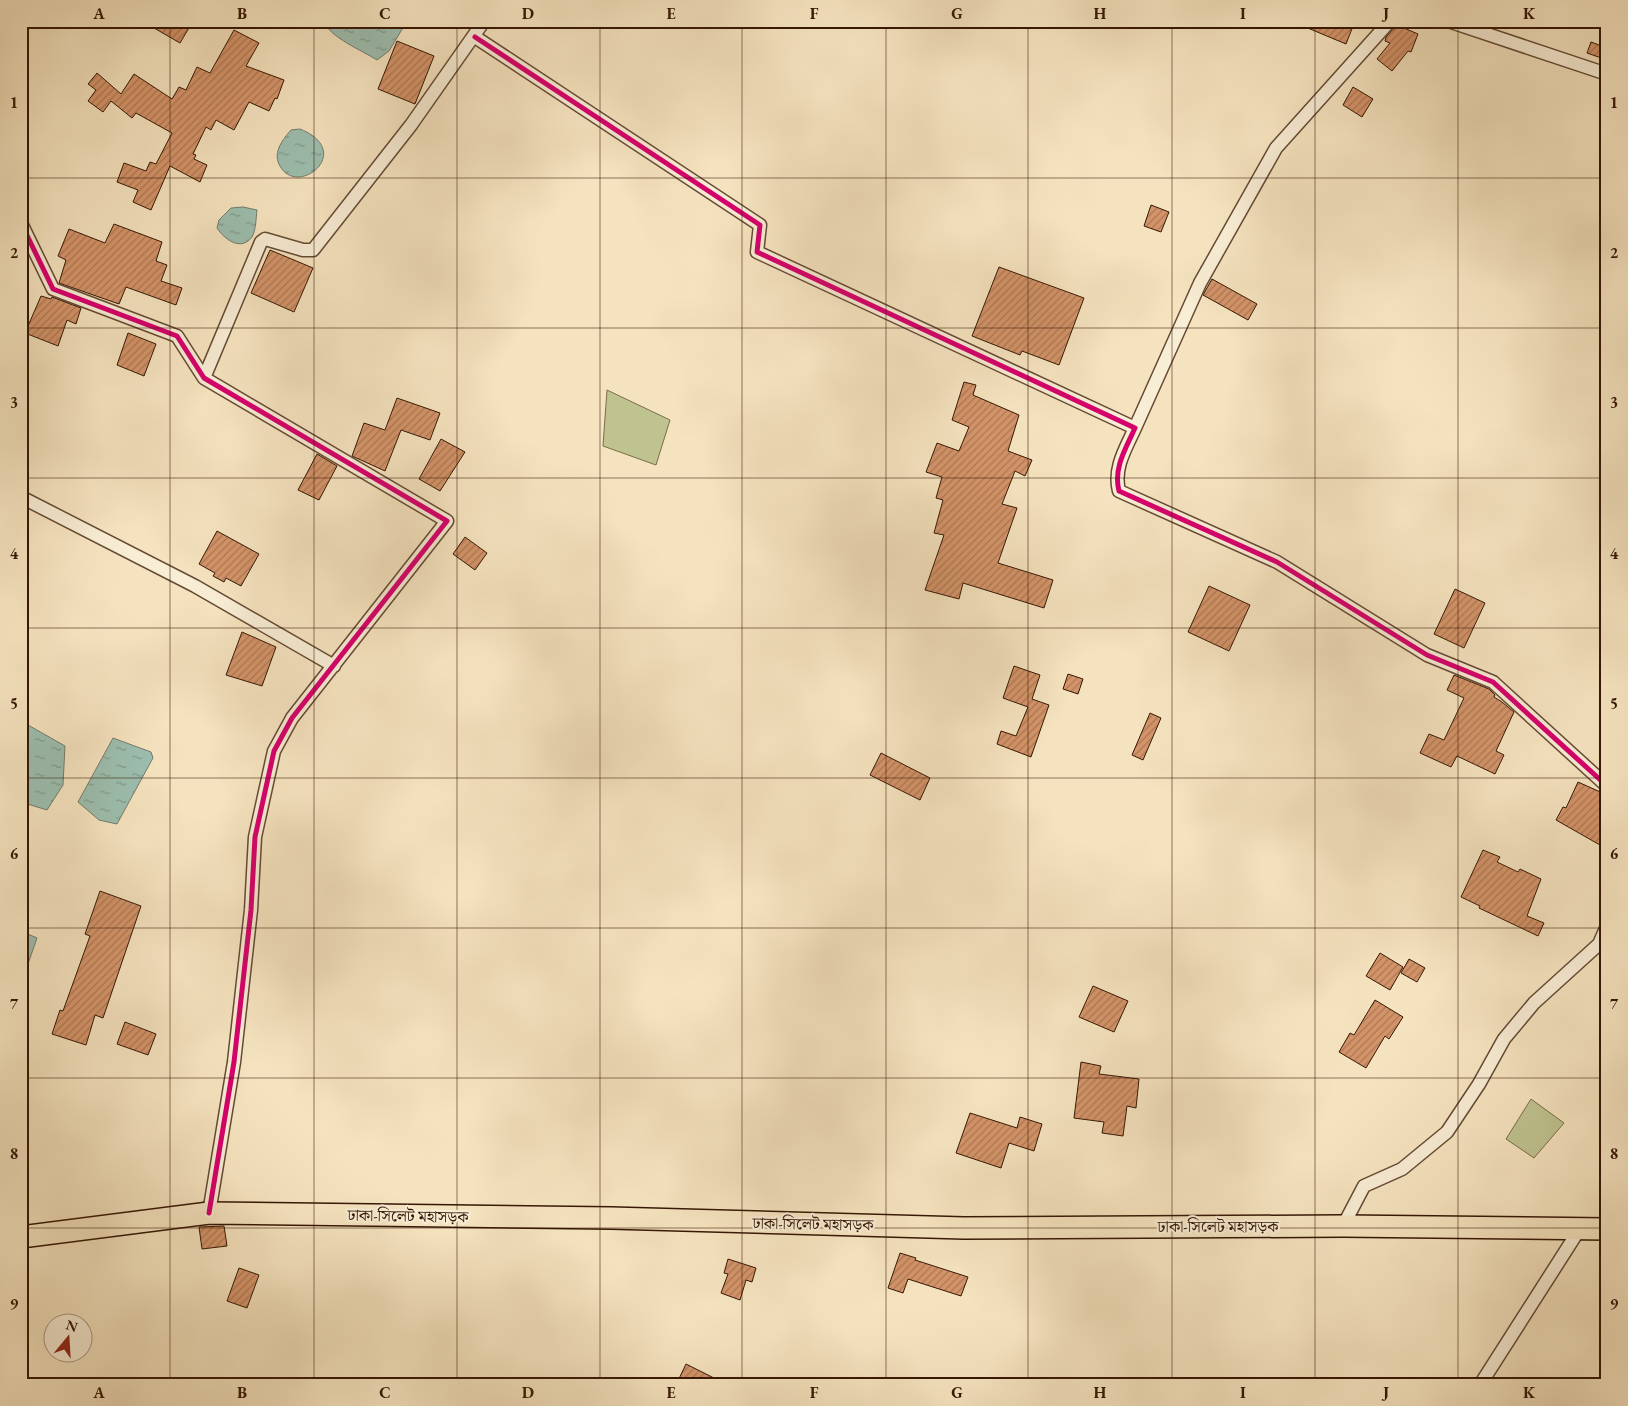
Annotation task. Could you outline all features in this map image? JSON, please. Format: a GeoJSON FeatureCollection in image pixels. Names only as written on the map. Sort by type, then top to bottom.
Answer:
{"type":"FeatureCollection","features":[{"type":"Feature","properties":{"kind":"highway","name":"ঢাকা-সিলেট মহাসড়ক"},"geometry":{"type":"LineString","coordinates":[[21,1237],[209,1214],[610,1218],[964,1228],[1343,1226],[1607,1229]]}},
{"type":"Feature","properties":{"kind":"street"},"geometry":{"type":"LineString","coordinates":[[204,378],[261,242],[265,239],[303,250],[313,250],[411,125],[475,37],[484,21]]}},
{"type":"Feature","properties":{"kind":"street"},"geometry":{"type":"LineString","coordinates":[[1390,21],[1276,148],[1200,283],[1120,464],[1116,480],[1119,491],[1277,562],[1427,655],[1493,682],[1607,786]]}},
{"type":"Feature","properties":{"kind":"street"},"geometry":{"type":"LineString","coordinates":[[1448,21],[1607,74]]}},
{"type":"Feature","properties":{"kind":"street"},"geometry":{"type":"LineString","coordinates":[[475,37],[760,225],[757,252],[1135,428]]}},
{"type":"Feature","properties":{"kind":"street"},"geometry":{"type":"LineString","coordinates":[[21,223],[53,289],[177,336],[204,378],[447,521],[292,718],[274,751],[254,837],[251,910],[234,1062],[209,1214]]}},
{"type":"Feature","properties":{"kind":"street"},"geometry":{"type":"LineString","coordinates":[[21,496],[195,586],[334,666]]}},
{"type":"Feature","properties":{"kind":"street"},"geometry":{"type":"LineString","coordinates":[[1343,1226],[1364,1186],[1402,1169],[1447,1132],[1479,1084],[1504,1039],[1534,1003],[1603,946],[1607,926]]}},
{"type":"Feature","properties":{"kind":"street"},"geometry":{"type":"LineString","coordinates":[[1480,1385],[1579,1230]]}},
{"type":"Feature","properties":{"kind":"green space"},"geometry":{"type":"Polygon","coordinates":[[[607,390],[670,420],[656,465],[603,446],[607,390]]]}},
{"type":"Feature","properties":{"kind":"green space"},"geometry":{"type":"Polygon","coordinates":[[[1531,1099],[1564,1123],[1534,1158],[1506,1139],[1531,1099]]]}},
{"type":"Feature","properties":{"kind":"water"},"geometry":{"type":"Polygon","coordinates":[[[325,21],[407,21],[389,51],[377,60],[346,43],[331,32],[325,21]]]}},
{"type":"Feature","properties":{"kind":"water"},"geometry":{"type":"Polygon","coordinates":[[[300,129],[316,139],[323,149],[323,160],[317,169],[308,175],[297,177],[287,174],[279,164],[277,155],[282,142],[291,130],[300,129]]]}},
{"type":"Feature","properties":{"kind":"water"},"geometry":{"type":"Polygon","coordinates":[[[243,207],[257,210],[256,224],[252,237],[248,241],[238,244],[228,240],[217,228],[219,220],[231,208],[243,207]]]}},
{"type":"Feature","properties":{"kind":"water"},"geometry":{"type":"Polygon","coordinates":[[[21,721],[65,746],[63,785],[47,810],[21,802],[21,721]]]}},
{"type":"Feature","properties":{"kind":"water"},"geometry":{"type":"Polygon","coordinates":[[[113,738],[151,752],[153,758],[117,824],[99,820],[78,802],[113,738]]]}},
{"type":"Feature","properties":{"kind":"water"},"geometry":{"type":"Polygon","coordinates":[[[21,931],[37,938],[21,984],[21,931]]]}},
{"type":"Feature","properties":{"kind":"building"},"geometry":{"type":"Polygon","coordinates":[[[142,21],[193,21],[180,43],[142,21]]]}},
{"type":"Feature","properties":{"kind":"building"},"geometry":{"type":"Polygon","coordinates":[[[1291,21],[1355,21],[1346,44],[1291,21]]]}},
{"type":"Feature","properties":{"kind":"building"},"geometry":{"type":"Polygon","coordinates":[[[1397,25],[1418,34],[1411,52],[1408,51],[1392,71],[1377,59],[1390,43],[1385,41],[1386,37],[1397,25]]]}},
{"type":"Feature","properties":{"kind":"building"},"geometry":{"type":"Polygon","coordinates":[[[234,30],[259,43],[246,66],[284,80],[277,99],[275,98],[269,111],[249,102],[234,130],[216,120],[211,130],[206,127],[193,154],[196,155],[194,159],[207,165],[200,182],[170,166],[151,210],[133,202],[138,190],[117,182],[124,163],[146,171],[150,162],[156,164],[172,133],[136,113],[132,118],[111,101],[103,112],[88,101],[96,90],[88,84],[97,73],[121,94],[134,74],[172,99],[179,87],[186,90],[197,67],[210,73],[234,30]]]}},
{"type":"Feature","properties":{"kind":"building"},"geometry":{"type":"Polygon","coordinates":[[[397,41],[434,56],[415,104],[378,89],[397,41]]]}},
{"type":"Feature","properties":{"kind":"building"},"geometry":{"type":"Polygon","coordinates":[[[1591,42],[1607,48],[1607,60],[1587,53],[1591,42]]]}},
{"type":"Feature","properties":{"kind":"building"},"geometry":{"type":"Polygon","coordinates":[[[1353,87],[1373,99],[1362,117],[1343,105],[1353,87]]]}},
{"type":"Feature","properties":{"kind":"building"},"geometry":{"type":"Polygon","coordinates":[[[1151,205],[1169,212],[1161,232],[1144,226],[1151,205]]]}},
{"type":"Feature","properties":{"kind":"building"},"geometry":{"type":"Polygon","coordinates":[[[114,224],[162,242],[156,261],[167,265],[161,281],[182,288],[176,305],[126,287],[119,304],[59,283],[66,260],[58,256],[69,229],[105,243],[114,224]]]}},
{"type":"Feature","properties":{"kind":"building"},"geometry":{"type":"Polygon","coordinates":[[[270,250],[313,268],[294,312],[251,293],[270,250]]]}},
{"type":"Feature","properties":{"kind":"building"},"geometry":{"type":"Polygon","coordinates":[[[999,267],[1084,298],[1059,365],[1022,351],[1020,355],[972,336],[999,267]]]}},
{"type":"Feature","properties":{"kind":"building"},"geometry":{"type":"Polygon","coordinates":[[[1212,279],[1257,304],[1248,320],[1203,295],[1212,279]]]}},
{"type":"Feature","properties":{"kind":"building"},"geometry":{"type":"Polygon","coordinates":[[[41,296],[51,299],[52,297],[81,308],[76,324],[67,320],[58,346],[25,333],[41,296]]]}},
{"type":"Feature","properties":{"kind":"building"},"geometry":{"type":"Polygon","coordinates":[[[128,333],[156,344],[144,376],[117,365],[128,333]]]}},
{"type":"Feature","properties":{"kind":"building"},"geometry":{"type":"Polygon","coordinates":[[[964,382],[976,385],[973,395],[1019,415],[1008,451],[1032,460],[1025,476],[1015,471],[1002,504],[1017,508],[998,563],[1053,580],[1044,608],[963,583],[959,599],[925,590],[944,535],[934,533],[943,500],[936,498],[942,477],[926,472],[937,443],[959,451],[969,427],[952,420],[964,382]]]}},
{"type":"Feature","properties":{"kind":"building"},"geometry":{"type":"Polygon","coordinates":[[[397,398],[440,413],[430,440],[401,430],[385,471],[352,456],[364,423],[385,430],[397,398]]]}},
{"type":"Feature","properties":{"kind":"building"},"geometry":{"type":"Polygon","coordinates":[[[441,439],[465,452],[440,491],[419,479],[441,439]]]}},
{"type":"Feature","properties":{"kind":"building"},"geometry":{"type":"Polygon","coordinates":[[[317,454],[337,466],[319,500],[298,490],[317,454]]]}},
{"type":"Feature","properties":{"kind":"building"},"geometry":{"type":"Polygon","coordinates":[[[217,531],[259,554],[241,586],[226,578],[224,582],[213,576],[215,573],[199,564],[217,531]]]}},
{"type":"Feature","properties":{"kind":"building"},"geometry":{"type":"Polygon","coordinates":[[[465,537],[487,553],[475,570],[453,554],[465,537]]]}},
{"type":"Feature","properties":{"kind":"building"},"geometry":{"type":"Polygon","coordinates":[[[1209,586],[1250,605],[1229,651],[1188,632],[1209,586]]]}},
{"type":"Feature","properties":{"kind":"building"},"geometry":{"type":"Polygon","coordinates":[[[1455,589],[1485,603],[1464,648],[1434,634],[1455,589]]]}},
{"type":"Feature","properties":{"kind":"building"},"geometry":{"type":"Polygon","coordinates":[[[242,632],[276,647],[262,686],[226,675],[242,632]]]}},
{"type":"Feature","properties":{"kind":"building"},"geometry":{"type":"Polygon","coordinates":[[[1014,666],[1040,675],[1032,699],[1049,705],[1031,757],[997,744],[1001,731],[1016,736],[1028,707],[1003,698],[1014,666]]]}},
{"type":"Feature","properties":{"kind":"building"},"geometry":{"type":"Polygon","coordinates":[[[1068,674],[1083,679],[1078,694],[1063,689],[1068,674]]]}},
{"type":"Feature","properties":{"kind":"building"},"geometry":{"type":"Polygon","coordinates":[[[1454,675],[1489,689],[1495,695],[1494,697],[1514,712],[1496,751],[1504,755],[1495,774],[1457,756],[1451,767],[1420,753],[1429,734],[1444,740],[1464,698],[1447,690],[1454,675]]]}},
{"type":"Feature","properties":{"kind":"building"},"geometry":{"type":"Polygon","coordinates":[[[1150,713],[1161,718],[1143,760],[1132,755],[1150,713]]]}},
{"type":"Feature","properties":{"kind":"building"},"geometry":{"type":"Polygon","coordinates":[[[881,753],[930,778],[920,800],[870,775],[881,753]]]}},
{"type":"Feature","properties":{"kind":"building"},"geometry":{"type":"Polygon","coordinates":[[[1578,782],[1607,795],[1607,849],[1556,820],[1563,807],[1566,808],[1578,782]]]}},
{"type":"Feature","properties":{"kind":"building"},"geometry":{"type":"Polygon","coordinates":[[[1483,850],[1500,857],[1497,862],[1518,872],[1520,869],[1541,879],[1527,916],[1544,923],[1538,936],[1479,908],[1480,906],[1461,897],[1483,850]]]}},
{"type":"Feature","properties":{"kind":"building"},"geometry":{"type":"Polygon","coordinates":[[[100,891],[141,906],[103,1018],[95,1015],[86,1045],[52,1034],[60,1010],[63,1011],[90,936],[85,934],[100,891]]]}},
{"type":"Feature","properties":{"kind":"building"},"geometry":{"type":"Polygon","coordinates":[[[1380,953],[1403,967],[1390,990],[1366,976],[1380,953]]]}},
{"type":"Feature","properties":{"kind":"building"},"geometry":{"type":"Polygon","coordinates":[[[1409,959],[1425,968],[1417,982],[1401,973],[1409,959]]]}},
{"type":"Feature","properties":{"kind":"building"},"geometry":{"type":"Polygon","coordinates":[[[1093,986],[1128,1001],[1114,1032],[1079,1017],[1093,986]]]}},
{"type":"Feature","properties":{"kind":"building"},"geometry":{"type":"Polygon","coordinates":[[[1375,1000],[1403,1017],[1389,1039],[1385,1036],[1366,1068],[1339,1052],[1350,1033],[1354,1035],[1375,1000]]]}},
{"type":"Feature","properties":{"kind":"building"},"geometry":{"type":"Polygon","coordinates":[[[125,1022],[156,1034],[148,1055],[117,1044],[125,1022]]]}},
{"type":"Feature","properties":{"kind":"building"},"geometry":{"type":"Polygon","coordinates":[[[1081,1062],[1101,1066],[1099,1074],[1139,1079],[1136,1108],[1127,1106],[1123,1136],[1102,1133],[1104,1122],[1074,1118],[1081,1062]]]}},
{"type":"Feature","properties":{"kind":"building"},"geometry":{"type":"Polygon","coordinates":[[[970,1113],[1017,1128],[1020,1117],[1042,1124],[1034,1151],[1009,1143],[1001,1168],[956,1153],[970,1113]]]}},
{"type":"Feature","properties":{"kind":"building"},"geometry":{"type":"Polygon","coordinates":[[[224,1226],[227,1246],[202,1249],[199,1227],[224,1226]]]}},
{"type":"Feature","properties":{"kind":"building"},"geometry":{"type":"Polygon","coordinates":[[[900,1253],[916,1258],[915,1260],[968,1277],[961,1296],[908,1279],[903,1293],[888,1288],[900,1253]]]}},
{"type":"Feature","properties":{"kind":"building"},"geometry":{"type":"Polygon","coordinates":[[[728,1259],[756,1268],[752,1282],[746,1280],[740,1300],[721,1293],[728,1274],[724,1273],[728,1259]]]}},
{"type":"Feature","properties":{"kind":"building"},"geometry":{"type":"Polygon","coordinates":[[[239,1268],[259,1275],[247,1308],[227,1301],[239,1268]]]}},
{"type":"Feature","properties":{"kind":"building"},"geometry":{"type":"Polygon","coordinates":[[[686,1364],[728,1385],[676,1385],[686,1364]]]}},
{"type":"Feature","properties":{"kind":"cycle path"},"geometry":{"type":"LineString","coordinates":[[475,37],[760,225],[757,252],[1135,428],[1119,466],[1119,491],[1277,562],[1427,655],[1493,682],[1607,786]]}},
{"type":"Feature","properties":{"kind":"cycle path"},"geometry":{"type":"LineString","coordinates":[[21,223],[53,289],[177,336],[204,378],[447,521],[292,718],[274,751],[255,837],[251,910],[234,1062],[209,1213]]}}]}
